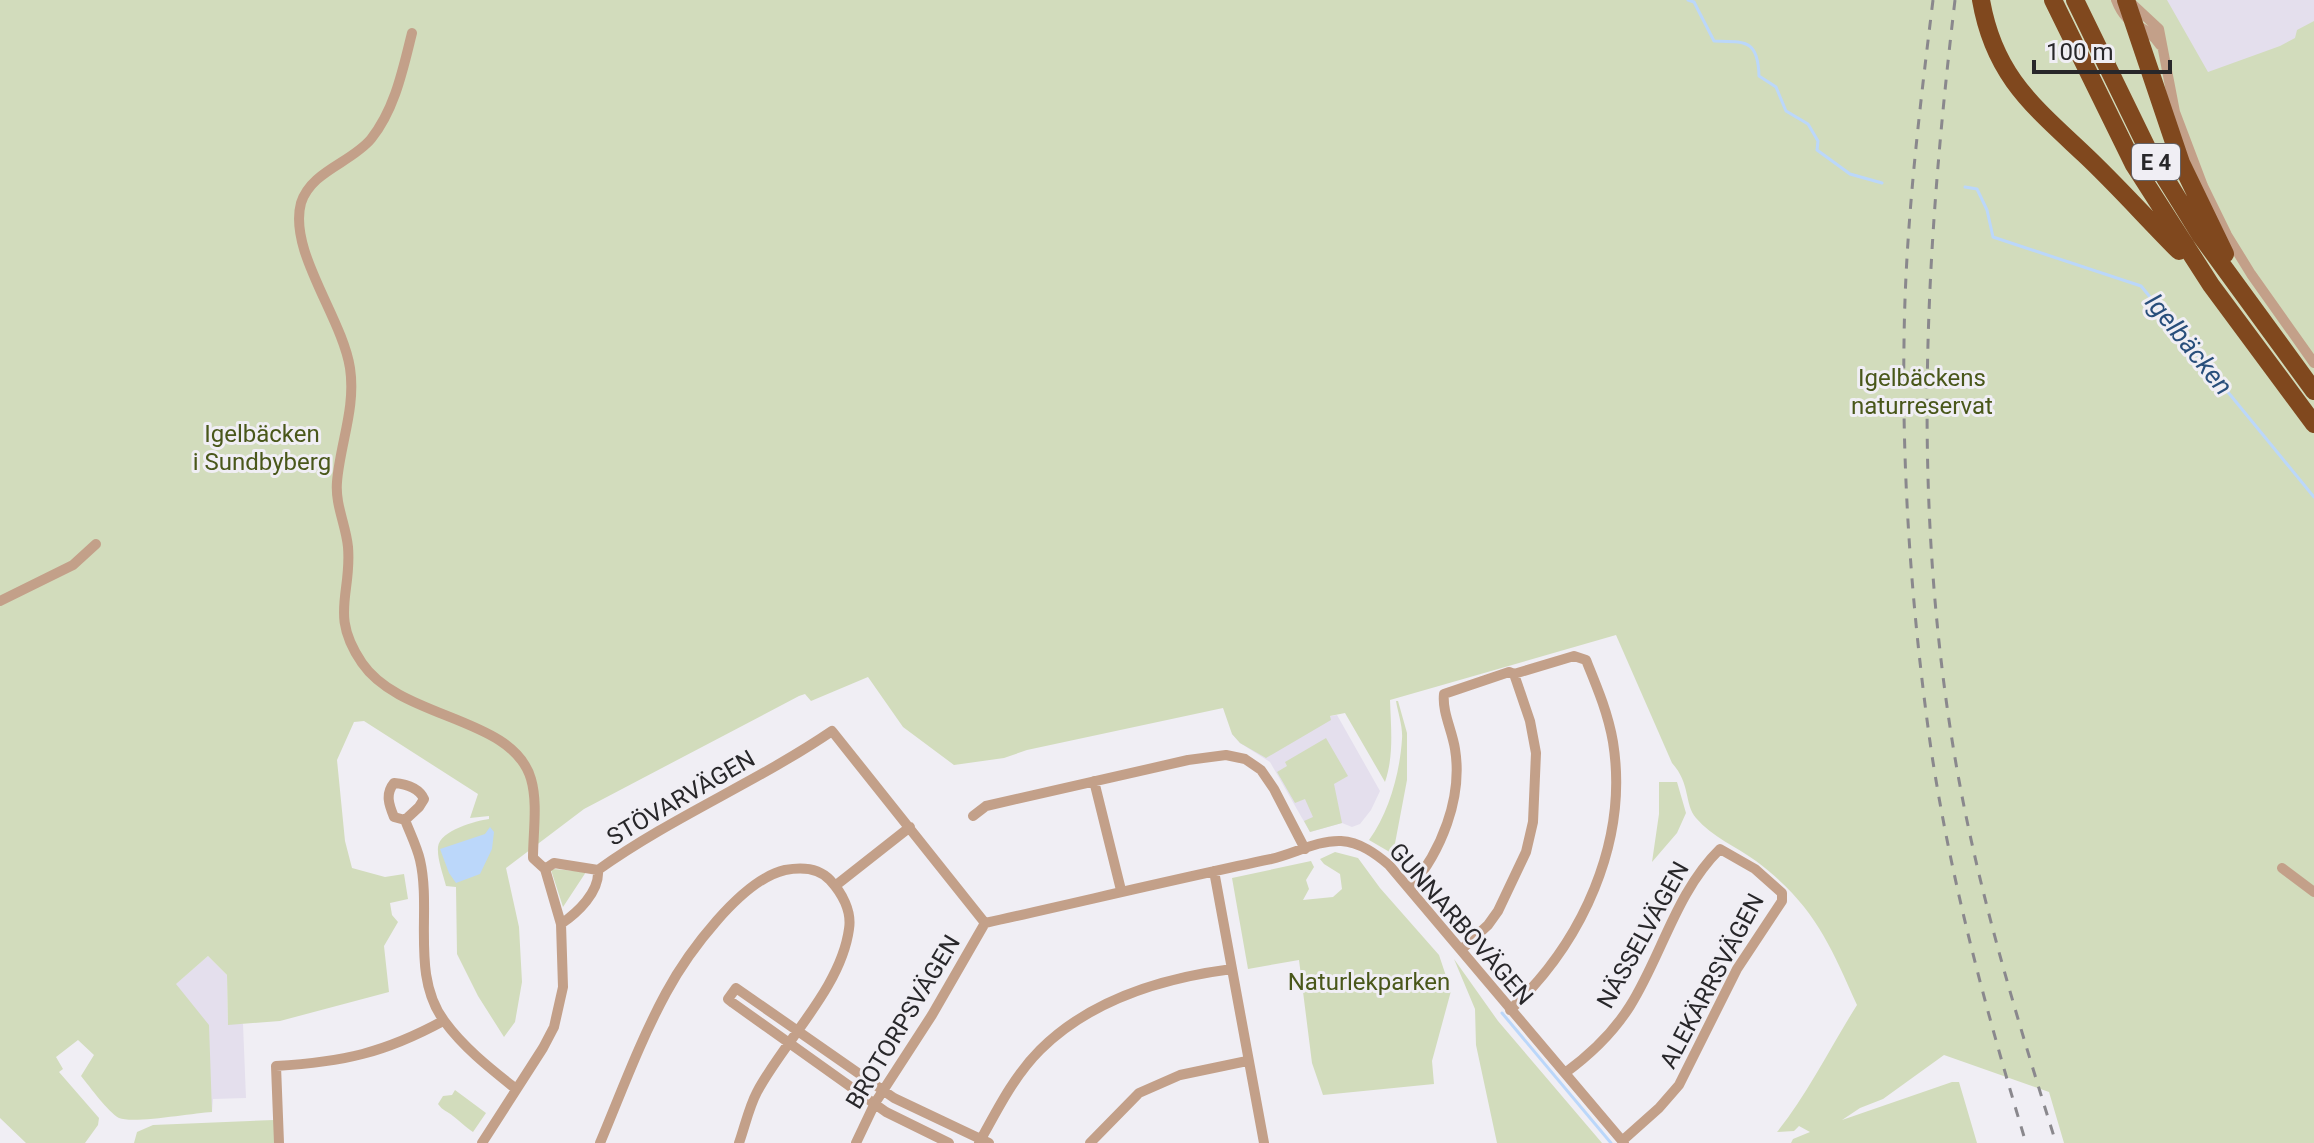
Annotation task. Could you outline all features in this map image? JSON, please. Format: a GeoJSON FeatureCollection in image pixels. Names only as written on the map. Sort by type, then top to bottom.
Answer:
{"type":"FeatureCollection","features":[{"type":"Feature","properties":{"kind":"highway"},"geometry":{"type":"LineString","coordinates":[[1981,0],[1996,51],[2029,103],[2109,179],[2211,285]]}},
{"type":"Feature","properties":{"kind":"highway","name":"E 4"},"geometry":{"type":"LineString","coordinates":[[2053,0],[2134,165],[2211,285],[2314,424]]}},
{"type":"Feature","properties":{"kind":"highway","name":"E 4"},"geometry":{"type":"LineString","coordinates":[[2075,0],[2149,152],[2201,236],[2314,391]]}},
{"type":"Feature","properties":{"kind":"highway"},"geometry":{"type":"LineString","coordinates":[[2127,0],[2181,163],[2256,314]]}},
{"type":"Feature","properties":{"kind":"street"},"geometry":{"type":"LineString","coordinates":[[2116,0],[2124,18],[2153,34],[2163,48]]}},
{"type":"Feature","properties":{"kind":"street"},"geometry":{"type":"LineString","coordinates":[[2127,0],[2155,23],[2162,36],[2175,112],[2203,186],[2227,235],[2314,363]]}},
{"type":"Feature","properties":{"kind":"street"},"geometry":{"type":"LineString","coordinates":[[412,33],[395,93],[378,130],[365,145],[313,183],[300,206],[298,226],[301,244],[335,320],[350,368],[348,434],[337,490],[348,544],[342,612],[348,636],[359,659],[381,684],[502,741],[524,762],[532,783],[533,858],[545,869],[561,924],[564,973],[554,1027],[482,1143]]}},
{"type":"Feature","properties":{"kind":"street"},"geometry":{"type":"LineString","coordinates":[[0,601],[57,575],[96,544]]}},
{"type":"Feature","properties":{"kind":"street"},"geometry":{"type":"LineString","coordinates":[[1410,888],[1432,859],[1444,831],[1455,786],[1455,750],[1443,703],[1444,694],[1509,672],[1514,674],[1574,656],[1586,660],[1604,706],[1614,761],[1614,819],[1601,876],[1581,920],[1535,987],[1510,1010]]}},
{"type":"Feature","properties":{"kind":"street"},"geometry":{"type":"LineString","coordinates":[[1462,949],[1498,911],[1526,852],[1533,822],[1536,753],[1530,721],[1514,674]]}},
{"type":"Feature","properties":{"kind":"street","name":"STÖVARVÄGEN"},"geometry":{"type":"LineString","coordinates":[[545,869],[554,863],[598,870],[739,784],[789,760],[832,731],[910,827]]}},
{"type":"Feature","properties":{"kind":"street"},"geometry":{"type":"LineString","coordinates":[[973,816],[986,806],[1208,756],[1226,755],[1245,759],[1261,770],[1305,849]]}},
{"type":"Feature","properties":{"kind":"street"},"geometry":{"type":"LineString","coordinates":[[1094,781],[1121,890]]}},
{"type":"Feature","properties":{"kind":"street"},"geometry":{"type":"LineString","coordinates":[[405,820],[420,860],[426,970],[434,1000],[443,1021],[481,1060],[516,1089]]}},
{"type":"Feature","properties":{"kind":"street"},"geometry":{"type":"LineString","coordinates":[[835,886],[910,827],[985,923]]}},
{"type":"Feature","properties":{"kind":"street","name":"GUNNARBOVÄGEN"},"geometry":{"type":"LineString","coordinates":[[985,923],[1214,871],[1328,841],[1359,845],[1375,853],[1410,888],[1623,1142]]}},
{"type":"Feature","properties":{"kind":"street","name":"NÄSSELVÄGEN"},"geometry":{"type":"LineString","coordinates":[[1565,1073],[1605,1040],[1630,1006],[1681,903],[1705,863],[1720,849]]}},
{"type":"Feature","properties":{"kind":"street","name":"ALEKÄRRSVÄGEN"},"geometry":{"type":"LineString","coordinates":[[1623,1142],[1679,1085],[1737,969],[1782,901],[1782,893],[1755,869],[1720,849]]}},
{"type":"Feature","properties":{"kind":"street"},"geometry":{"type":"LineString","coordinates":[[600,1143],[667,992],[723,912],[754,885],[775,873],[798,867],[812,869],[827,876],[846,903],[849,929],[838,964],[791,1044],[757,1092],[739,1143]]}},
{"type":"Feature","properties":{"kind":"street"},"geometry":{"type":"LineString","coordinates":[[2282,868],[2314,892]]}},
{"type":"Feature","properties":{"kind":"street"},"geometry":{"type":"LineString","coordinates":[[561,924],[576,914],[595,887],[598,870]]}},
{"type":"Feature","properties":{"kind":"street"},"geometry":{"type":"LineString","coordinates":[[1214,871],[1264,1143]]}},
{"type":"Feature","properties":{"kind":"street","name":"BROTORPSVÄGEN"},"geometry":{"type":"LineString","coordinates":[[856,1143],[882,1090],[932,1015],[985,923]]}},
{"type":"Feature","properties":{"kind":"street"},"geometry":{"type":"LineString","coordinates":[[949,1143],[886,1112],[728,999],[736,988],[882,1090],[983,1142],[999,1105],[1020,1073],[1039,1051],[1076,1019],[1120,997],[1162,982],[1232,969]]}},
{"type":"Feature","properties":{"kind":"street"},"geometry":{"type":"LineString","coordinates":[[279,1143],[276,1066],[326,1063],[370,1054],[443,1021]]}},
{"type":"Feature","properties":{"kind":"street"},"geometry":{"type":"LineString","coordinates":[[1090,1143],[1139,1093],[1180,1075],[1247,1061]]}},
{"type":"Feature","properties":{"kind":"shaded area"},"geometry":{"type":"Polygon","coordinates":[[[2141,0],[2314,0],[2314,342],[2141,0]]]}},
{"type":"Feature","properties":{"kind":"shaded area"},"geometry":{"type":"Polygon","coordinates":[[[1337,715],[1380,791],[1360,824],[1352,827],[1342,823],[1310,832],[1270,762],[1240,743],[1232,734],[1337,715]]]}},
{"type":"Feature","properties":{"kind":"shaded area"},"geometry":{"type":"Polygon","coordinates":[[[208,956],[227,975],[228,1024],[243,1024],[246,1098],[213,1099],[212,1112],[156,1001],[208,956]]]}},
{"type":"Feature","properties":{"kind":"green space","name":"Igelbäckens naturreservat"},"geometry":{"type":"Polygon","coordinates":[[[0,0],[2167,0],[2208,72],[2280,46],[2295,38],[2297,30],[2314,21],[2314,1143],[2064,1143],[2049,1092],[1944,1055],[1883,1099],[1860,1108],[1842,1120],[1959,1082],[1977,1143],[1791,1143],[1793,1139],[1810,1132],[1799,1126],[1794,1131],[1777,1132],[1809,1086],[1857,1005],[1828,943],[1806,909],[1776,877],[1709,831],[1692,812],[1682,778],[1672,763],[1616,635],[1390,700],[1391,752],[1385,782],[1345,713],[1330,716],[1331,720],[1266,758],[1240,743],[1232,734],[1223,708],[1027,750],[1004,758],[954,765],[903,727],[868,677],[811,701],[805,694],[799,696],[584,809],[506,868],[519,927],[522,982],[515,1022],[504,1037],[478,996],[457,954],[456,887],[446,886],[438,852],[440,841],[452,831],[489,819],[489,816],[470,818],[478,794],[364,721],[354,722],[337,760],[345,841],[352,868],[385,877],[404,874],[408,899],[390,903],[392,915],[398,922],[384,946],[389,992],[280,1021],[228,1025],[227,975],[208,956],[176,984],[209,1025],[212,1112],[150,1119],[119,1118],[81,1076],[94,1055],[78,1040],[56,1057],[63,1069],[59,1072],[99,1118],[98,1125],[85,1143],[26,1143],[0,1118],[0,0]]]}},
{"type":"Feature","properties":{"kind":"green space"},"geometry":{"type":"Polygon","coordinates":[[[1396,701],[1407,733],[1407,780],[1393,854],[1369,840],[1388,805],[1399,765],[1402,734],[1396,701]]]}},
{"type":"Feature","properties":{"kind":"green space"},"geometry":{"type":"Polygon","coordinates":[[[1326,738],[1348,776],[1334,784],[1342,823],[1310,832],[1304,821],[1313,817],[1305,799],[1295,803],[1277,772],[1287,766],[1285,762],[1326,738]]]}},
{"type":"Feature","properties":{"kind":"green space"},"geometry":{"type":"Polygon","coordinates":[[[1659,782],[1677,782],[1686,813],[1677,833],[1652,862],[1659,814],[1659,782]]]}},
{"type":"Feature","properties":{"kind":"green space","name":"Naturlekparken"},"geometry":{"type":"Polygon","coordinates":[[[1335,852],[1358,858],[1439,955],[1451,991],[1432,1061],[1434,1084],[1323,1095],[1312,1063],[1299,960],[1248,969],[1232,878],[1311,861],[1314,867],[1306,880],[1309,889],[1303,900],[1333,897],[1342,889],[1340,874],[1320,859],[1335,852]]]}},
{"type":"Feature","properties":{"kind":"green space"},"geometry":{"type":"Polygon","coordinates":[[[551,870],[586,872],[563,907],[551,870]]]}},
{"type":"Feature","properties":{"kind":"green space"},"geometry":{"type":"Polygon","coordinates":[[[1454,959],[1498,1021],[1602,1143],[1497,1143],[1476,1045],[1475,1009],[1454,959]]]}},
{"type":"Feature","properties":{"kind":"green space"},"geometry":{"type":"Polygon","coordinates":[[[455,1090],[486,1113],[473,1132],[438,1104],[443,1096],[452,1095],[455,1090]]]}},
{"type":"Feature","properties":{"kind":"green space"},"geometry":{"type":"Polygon","coordinates":[[[274,1120],[277,1143],[134,1143],[137,1132],[153,1125],[274,1120]]]}},
{"type":"Feature","properties":{"kind":"water"},"geometry":{"type":"Polygon","coordinates":[[[490,827],[494,832],[492,849],[480,874],[456,883],[440,849],[485,834],[490,827]]]}},
{"type":"Feature","properties":{"kind":"waterway","name":"Igelbäcken"},"geometry":{"type":"LineString","coordinates":[[1688,0],[1694,2],[1714,41],[1742,43],[1752,49],[1759,76],[1776,87],[1786,111],[1808,124],[1818,141],[1817,150],[1850,174],[1882,183]]}},
{"type":"Feature","properties":{"kind":"waterway","name":"Igelbäcken"},"geometry":{"type":"LineString","coordinates":[[1965,187],[1977,189],[1987,210],[1993,237],[2141,286],[2314,497]]}},
{"type":"Feature","properties":{"kind":"waterway"},"geometry":{"type":"LineString","coordinates":[[1502,1013],[1611,1143]]}},
{"type":"Feature","properties":{"kind":"railway"},"geometry":{"type":"LineString","coordinates":[[1933,0],[1914,172],[1905,301],[1905,445],[1918,648],[1931,749],[1949,849],[1984,997],[2026,1143]]}},
{"type":"Feature","properties":{"kind":"railway"},"geometry":{"type":"LineString","coordinates":[[1955,0],[1936,188],[1927,373],[1932,558],[1940,652],[1962,796],[1984,896],[2056,1143]]}},
{"type":"Feature","properties":{"kind":"park label","name":"Igelbäcken i Sundbyberg"},"geometry":{"type":"Point","coordinates":[262,448]}}]}
